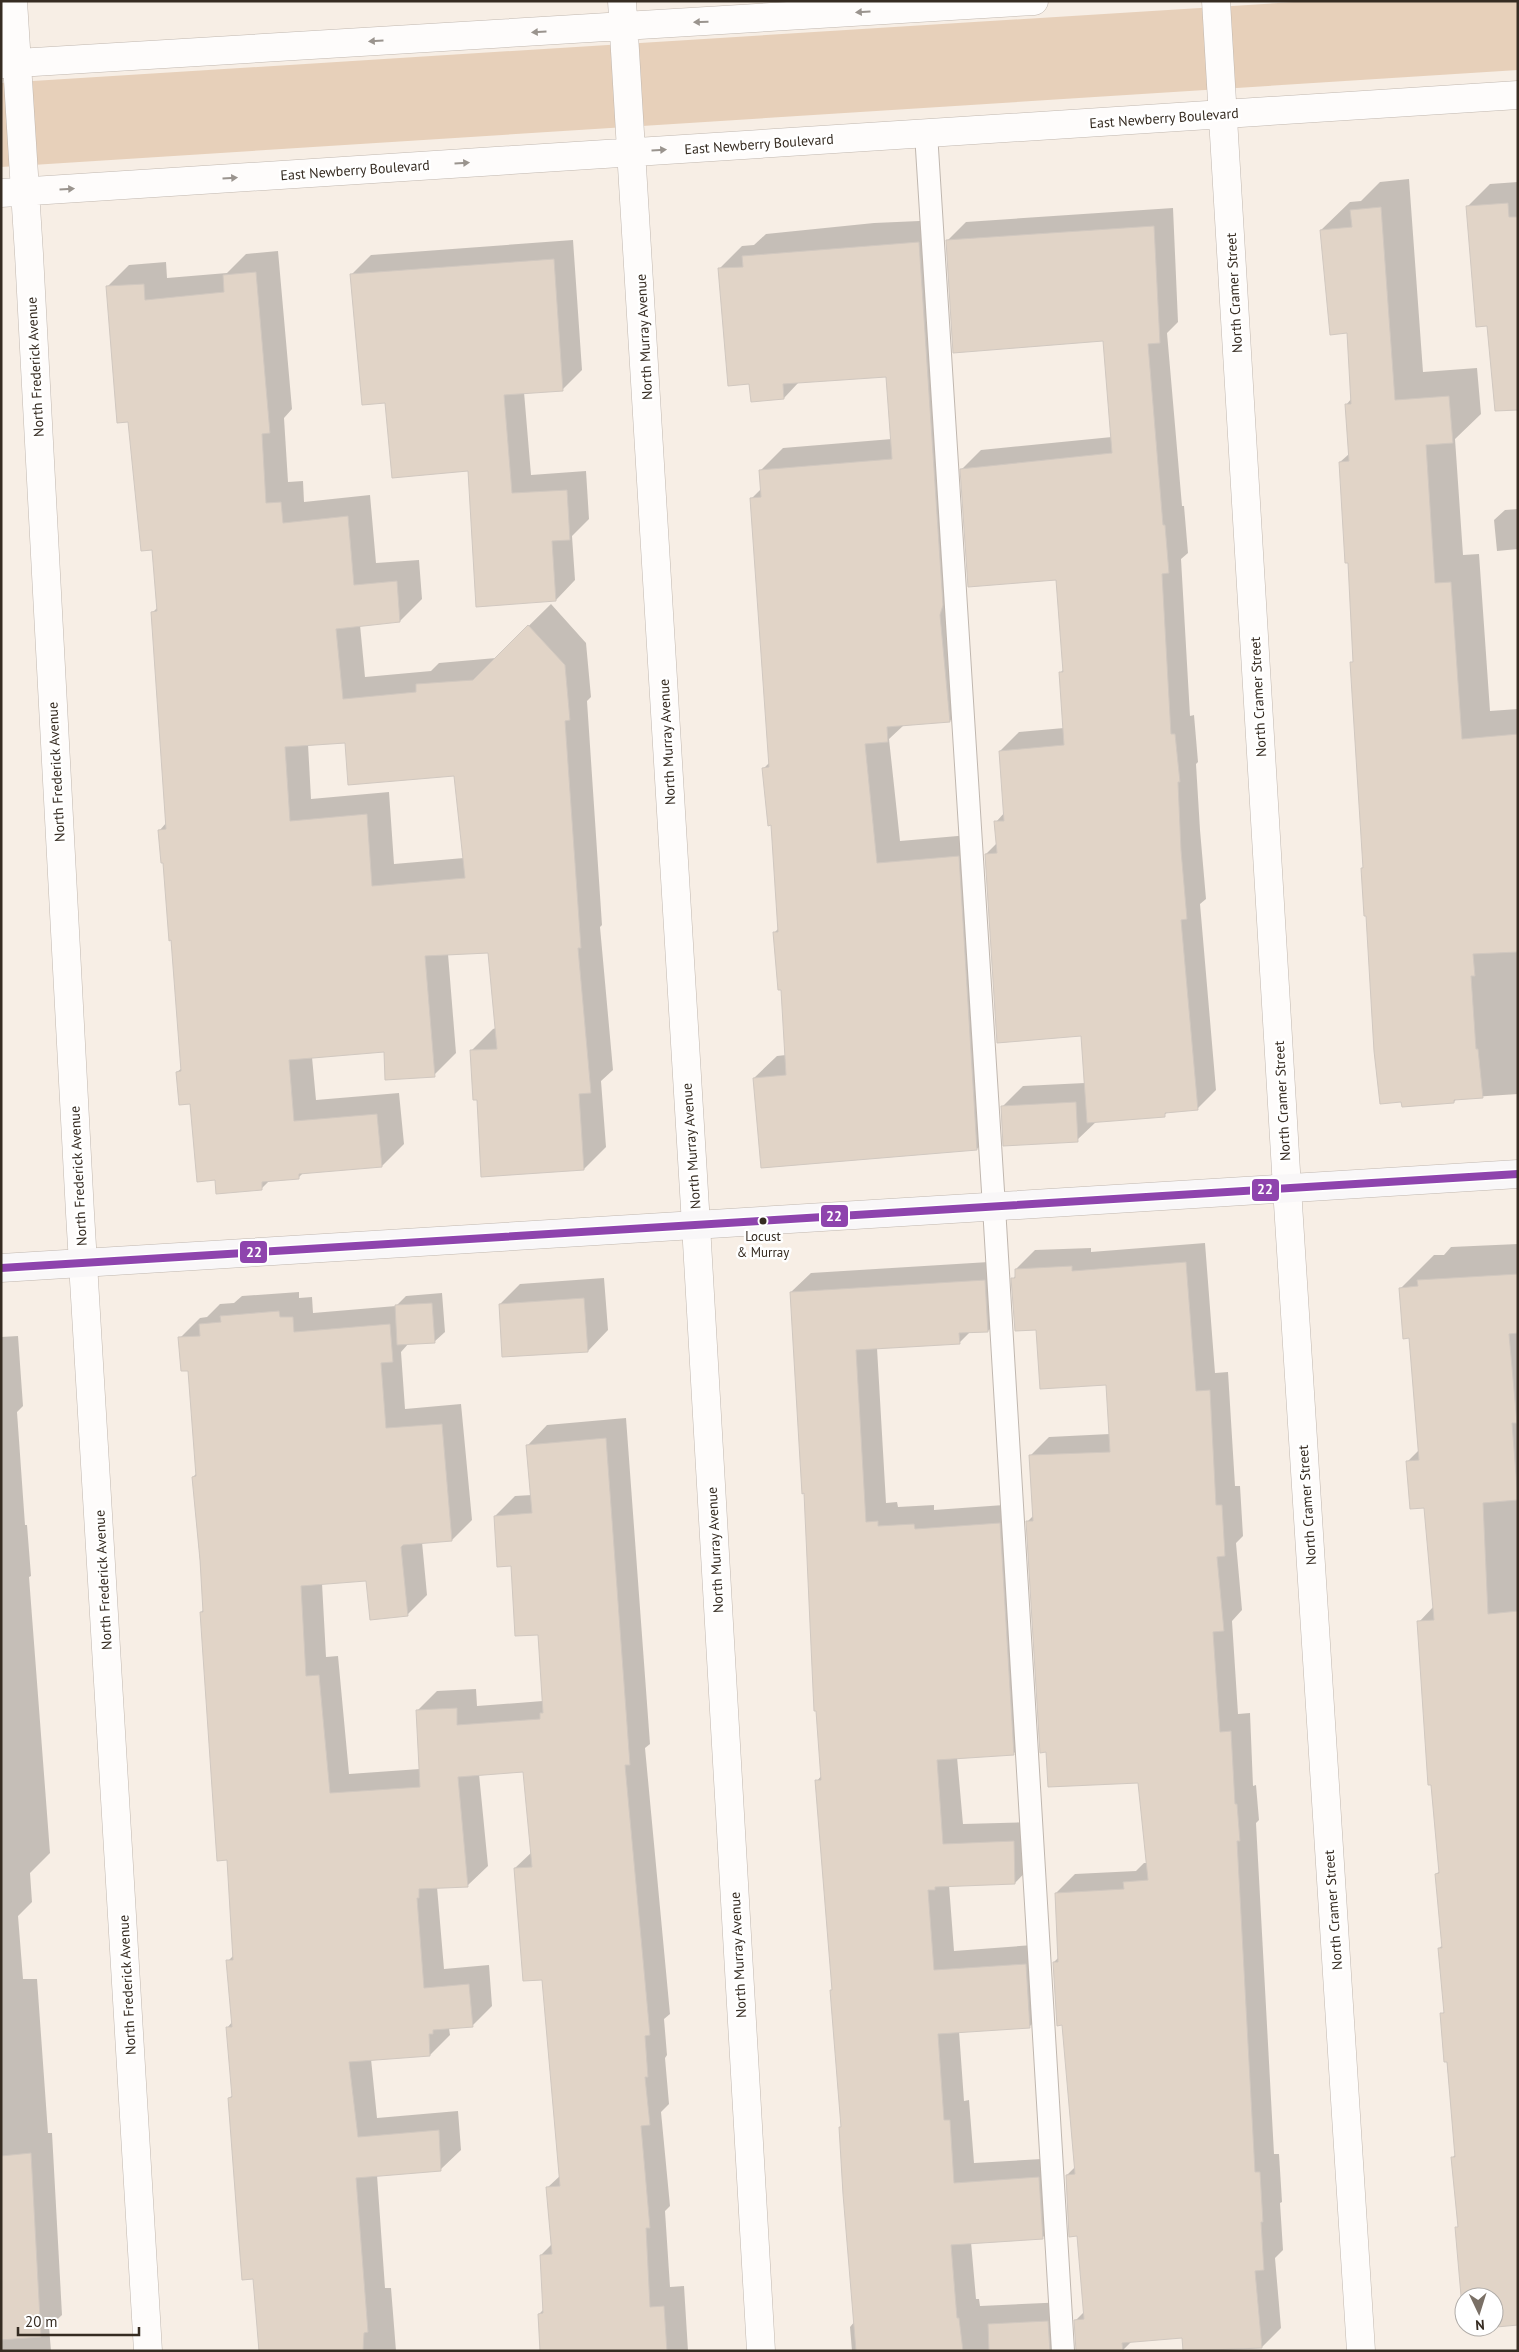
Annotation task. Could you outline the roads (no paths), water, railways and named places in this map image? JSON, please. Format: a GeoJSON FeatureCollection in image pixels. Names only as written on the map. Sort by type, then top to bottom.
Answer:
{"type":"FeatureCollection","features":[{"type":"Feature","properties":{"kind":"main road"},"geometry":{"type":"LineString","coordinates":[[1,1268],[1518,1174]]}},
{"type":"Feature","properties":{"kind":"street","name":"North Frederick Avenue"},"geometry":{"type":"LineString","coordinates":[[13,1],[10,64],[13,192],[83,1263],[148,2351]]}},
{"type":"Feature","properties":{"kind":"street"},"geometry":{"type":"LineString","coordinates":[[10,64],[623,14],[1034,1]]}},
{"type":"Feature","properties":{"kind":"street","name":"North Cramer Street"},"geometry":{"type":"LineString","coordinates":[[1216,1],[1287,1188],[1361,2351]]}},
{"type":"Feature","properties":{"kind":"street","name":"North Murray Avenue"},"geometry":{"type":"LineString","coordinates":[[623,14],[761,2351]]}},
{"type":"Feature","properties":{"kind":"street","name":"East Newberry Boulevard"},"geometry":{"type":"LineString","coordinates":[[13,192],[1518,95]]}},
{"type":"Feature","properties":{"kind":"lane"},"geometry":{"type":"LineString","coordinates":[[926,133],[994,1207],[1063,2351]]}},
{"type":"Feature","properties":{"kind":"place","name":"Locust & Murray"},"geometry":{"type":"Point","coordinates":[763,1221]}}]}
